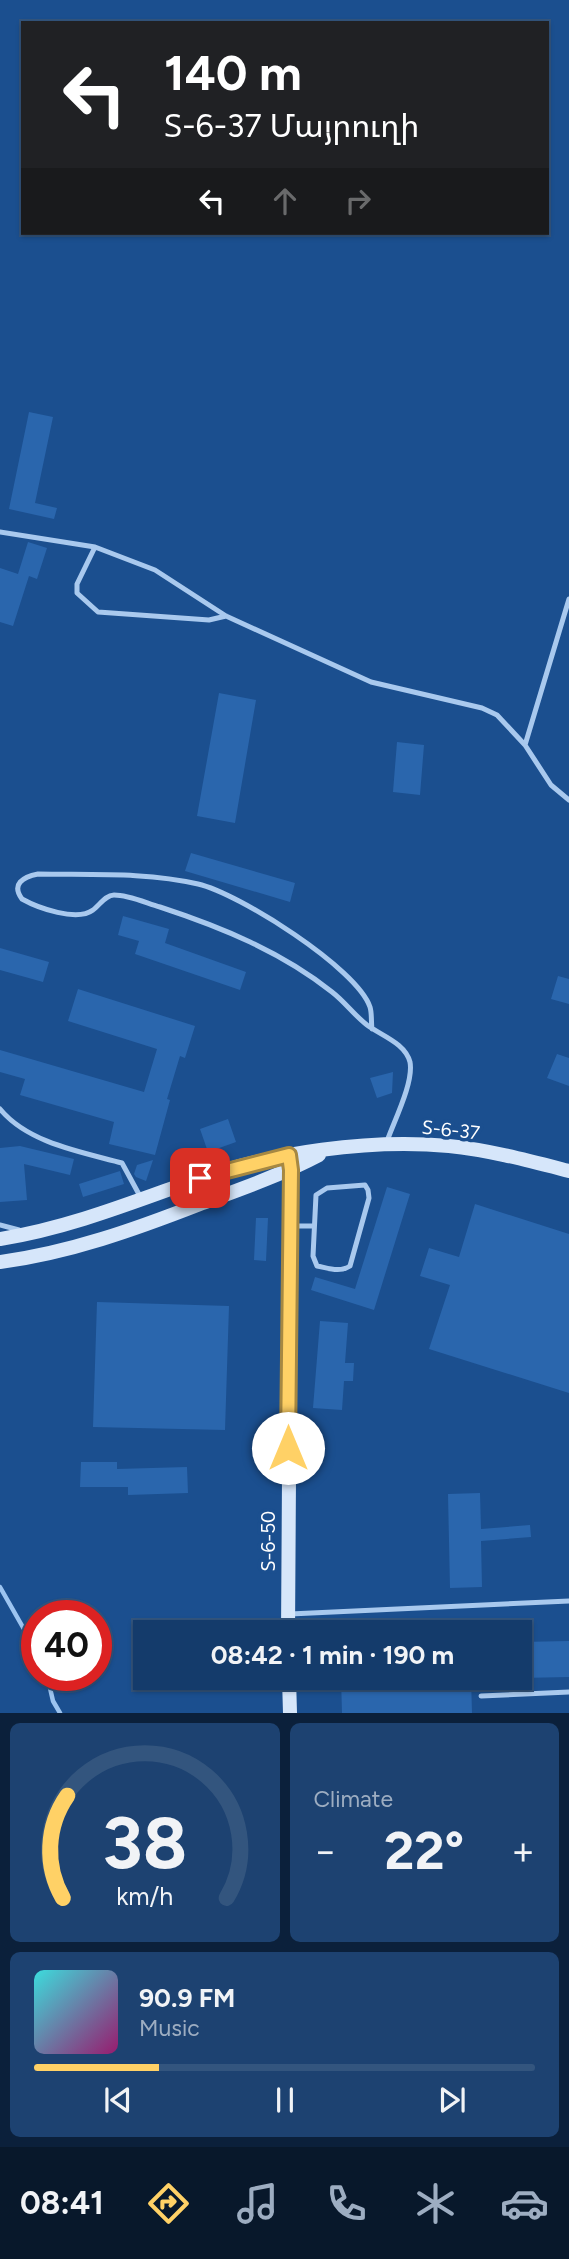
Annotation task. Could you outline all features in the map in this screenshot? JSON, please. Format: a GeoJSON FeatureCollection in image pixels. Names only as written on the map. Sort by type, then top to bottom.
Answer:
{"type":"FeatureCollection","features":[{"type":"Feature","properties":{"kind":"main road","name":"Տ-6-37"},"geometry":{"type":"LineString","coordinates":[[0,1239],[32,1234],[143,1201],[200,1178],[289,1155],[385,1144],[451,1146],[569,1171]]}},
{"type":"Feature","properties":{"kind":"main road","name":"Տ-6-37"},"geometry":{"type":"LineString","coordinates":[[0,1262],[38,1257],[145,1226],[291,1170],[327,1151]]}},
{"type":"Feature","properties":{"kind":"main road","name":"Տ-6-50"},"geometry":{"type":"LineString","coordinates":[[287,1620],[289,1155]]}},
{"type":"Feature","properties":{"kind":"main road"},"geometry":{"type":"LineString","coordinates":[[32,1234],[38,1257]]}},
{"type":"Feature","properties":{"kind":"main road"},"geometry":{"type":"LineString","coordinates":[[289,1690],[290,1713]]}},
{"type":"Feature","properties":{"kind":"lane"},"geometry":{"type":"LineString","coordinates":[[0,532],[95,547],[155,570],[226,616],[371,682],[482,708],[497,715],[525,745],[551,785],[569,800]]}},
{"type":"Feature","properties":{"kind":"lane"},"geometry":{"type":"LineString","coordinates":[[95,547],[77,584],[77,593],[98,612],[209,620],[226,616]]}},
{"type":"Feature","properties":{"kind":"lane"},"geometry":{"type":"LineString","coordinates":[[525,745],[528,726],[569,599]]}},
{"type":"Feature","properties":{"kind":"lane"},"geometry":{"type":"LineString","coordinates":[[372,1029],[370,1007],[339,968],[256,910],[202,884],[156,877],[38,874],[22,878],[18,883],[17,893],[22,900],[74,916],[86,914],[114,895],[139,900],[197,920],[286,959],[334,993],[372,1029],[404,1049],[411,1072],[385,1144]]}},
{"type":"Feature","properties":{"kind":"lane"},"geometry":{"type":"LineString","coordinates":[[0,1109],[11,1122],[64,1147],[122,1163],[143,1201]]}},
{"type":"Feature","properties":{"kind":"lane"},"geometry":{"type":"LineString","coordinates":[[365,1185],[369,1190],[350,1266],[337,1270],[317,1266],[313,1256],[314,1226],[316,1195],[321,1190],[365,1185]]}},
{"type":"Feature","properties":{"kind":"lane"},"geometry":{"type":"LineString","coordinates":[[0,1225],[32,1234]]}},
{"type":"Feature","properties":{"kind":"lane"},"geometry":{"type":"LineString","coordinates":[[289,1226],[314,1226]]}},
{"type":"Feature","properties":{"kind":"lane"},"geometry":{"type":"LineString","coordinates":[[287,1614],[569,1601]]}},
{"type":"Feature","properties":{"kind":"lane"},"geometry":{"type":"LineString","coordinates":[[481,1696],[569,1692]]}},
{"type":"Feature","properties":{"kind":"building"},"geometry":{"type":"Polygon","coordinates":[[[29,412],[53,417],[35,503],[57,508],[54,519],[9,509],[29,412]]]}},
{"type":"Feature","properties":{"kind":"building"},"geometry":{"type":"Polygon","coordinates":[[[28,542],[47,548],[37,579],[29,576],[13,626],[0,622],[0,568],[18,574],[28,542]]]}},
{"type":"Feature","properties":{"kind":"building"},"geometry":{"type":"Polygon","coordinates":[[[219,693],[256,700],[235,823],[197,816],[219,693]]]}},
{"type":"Feature","properties":{"kind":"building"},"geometry":{"type":"Polygon","coordinates":[[[397,742],[424,745],[420,795],[393,792],[397,742]]]}},
{"type":"Feature","properties":{"kind":"building"},"geometry":{"type":"Polygon","coordinates":[[[191,853],[295,883],[290,902],[185,871],[191,853]]]}},
{"type":"Feature","properties":{"kind":"building"},"geometry":{"type":"Polygon","coordinates":[[[123,916],[169,929],[165,943],[246,972],[240,990],[135,954],[139,941],[118,935],[123,916]]]}},
{"type":"Feature","properties":{"kind":"building"},"geometry":{"type":"Polygon","coordinates":[[[0,948],[49,962],[43,982],[0,970],[0,948]]]}},
{"type":"Feature","properties":{"kind":"building"},"geometry":{"type":"Polygon","coordinates":[[[558,976],[569,979],[569,1004],[551,999],[558,976]]]}},
{"type":"Feature","properties":{"kind":"building"},"geometry":{"type":"Polygon","coordinates":[[[78,989],[195,1026],[185,1058],[180,1056],[155,1155],[109,1144],[114,1122],[20,1095],[25,1079],[0,1072],[0,1050],[144,1092],[157,1049],[68,1021],[78,989]]]}},
{"type":"Feature","properties":{"kind":"building"},"geometry":{"type":"Polygon","coordinates":[[[557,1054],[569,1058],[569,1086],[547,1078],[557,1054]]]}},
{"type":"Feature","properties":{"kind":"building"},"geometry":{"type":"Polygon","coordinates":[[[393,1072],[392,1093],[377,1098],[370,1078],[393,1072]]]}},
{"type":"Feature","properties":{"kind":"building"},"geometry":{"type":"Polygon","coordinates":[[[228,1119],[236,1142],[208,1152],[200,1129],[228,1119]]]}},
{"type":"Feature","properties":{"kind":"building"},"geometry":{"type":"Polygon","coordinates":[[[20,1146],[74,1159],[70,1175],[24,1164],[27,1200],[0,1202],[0,1148],[20,1146]]]}},
{"type":"Feature","properties":{"kind":"building"},"geometry":{"type":"Polygon","coordinates":[[[153,1160],[146,1181],[136,1177],[134,1174],[137,1165],[153,1160]]]}},
{"type":"Feature","properties":{"kind":"building"},"geometry":{"type":"Polygon","coordinates":[[[120,1171],[124,1184],[83,1197],[79,1184],[120,1171]]]}},
{"type":"Feature","properties":{"kind":"building"},"geometry":{"type":"Polygon","coordinates":[[[387,1187],[410,1194],[374,1310],[311,1290],[315,1277],[355,1289],[387,1187]]]}},
{"type":"Feature","properties":{"kind":"building"},"geometry":{"type":"Polygon","coordinates":[[[475,1204],[569,1234],[569,1393],[429,1349],[450,1285],[420,1276],[429,1248],[459,1257],[475,1204]]]}},
{"type":"Feature","properties":{"kind":"building"},"geometry":{"type":"Polygon","coordinates":[[[256,1218],[268,1218],[266,1261],[254,1260],[256,1218]]]}},
{"type":"Feature","properties":{"kind":"building"},"geometry":{"type":"Polygon","coordinates":[[[97,1302],[229,1306],[225,1430],[93,1427],[97,1302]]]}},
{"type":"Feature","properties":{"kind":"building"},"geometry":{"type":"Polygon","coordinates":[[[320,1321],[348,1323],[345,1363],[354,1363],[353,1381],[344,1381],[342,1410],[313,1408],[320,1321]]]}},
{"type":"Feature","properties":{"kind":"building"},"geometry":{"type":"Polygon","coordinates":[[[81,1462],[117,1462],[117,1469],[187,1467],[188,1493],[128,1495],[128,1487],[80,1487],[81,1462]]]}},
{"type":"Feature","properties":{"kind":"building"},"geometry":{"type":"Polygon","coordinates":[[[480,1493],[481,1529],[530,1525],[531,1537],[481,1541],[482,1587],[450,1588],[448,1494],[480,1493]]]}},
{"type":"Feature","properties":{"kind":"building"},"geometry":{"type":"Polygon","coordinates":[[[569,1641],[569,1677],[532,1678],[532,1642],[569,1641]]]}},
{"type":"Feature","properties":{"kind":"building"},"geometry":{"type":"Polygon","coordinates":[[[341,1690],[471,1690],[472,1713],[342,1713],[341,1690]]]}},
{"type":"Feature","properties":{"kind":"waterway"},"geometry":{"type":"LineString","coordinates":[[0,1587],[21,1624]]}},
{"type":"Feature","properties":{"kind":"waterway"},"geometry":{"type":"LineString","coordinates":[[51,1691],[60,1713]]}},
{"type":"Feature","properties":{"kind":"route"},"geometry":{"type":"LineString","coordinates":[[200,1178],[289,1155],[288,1448]]}}]}
